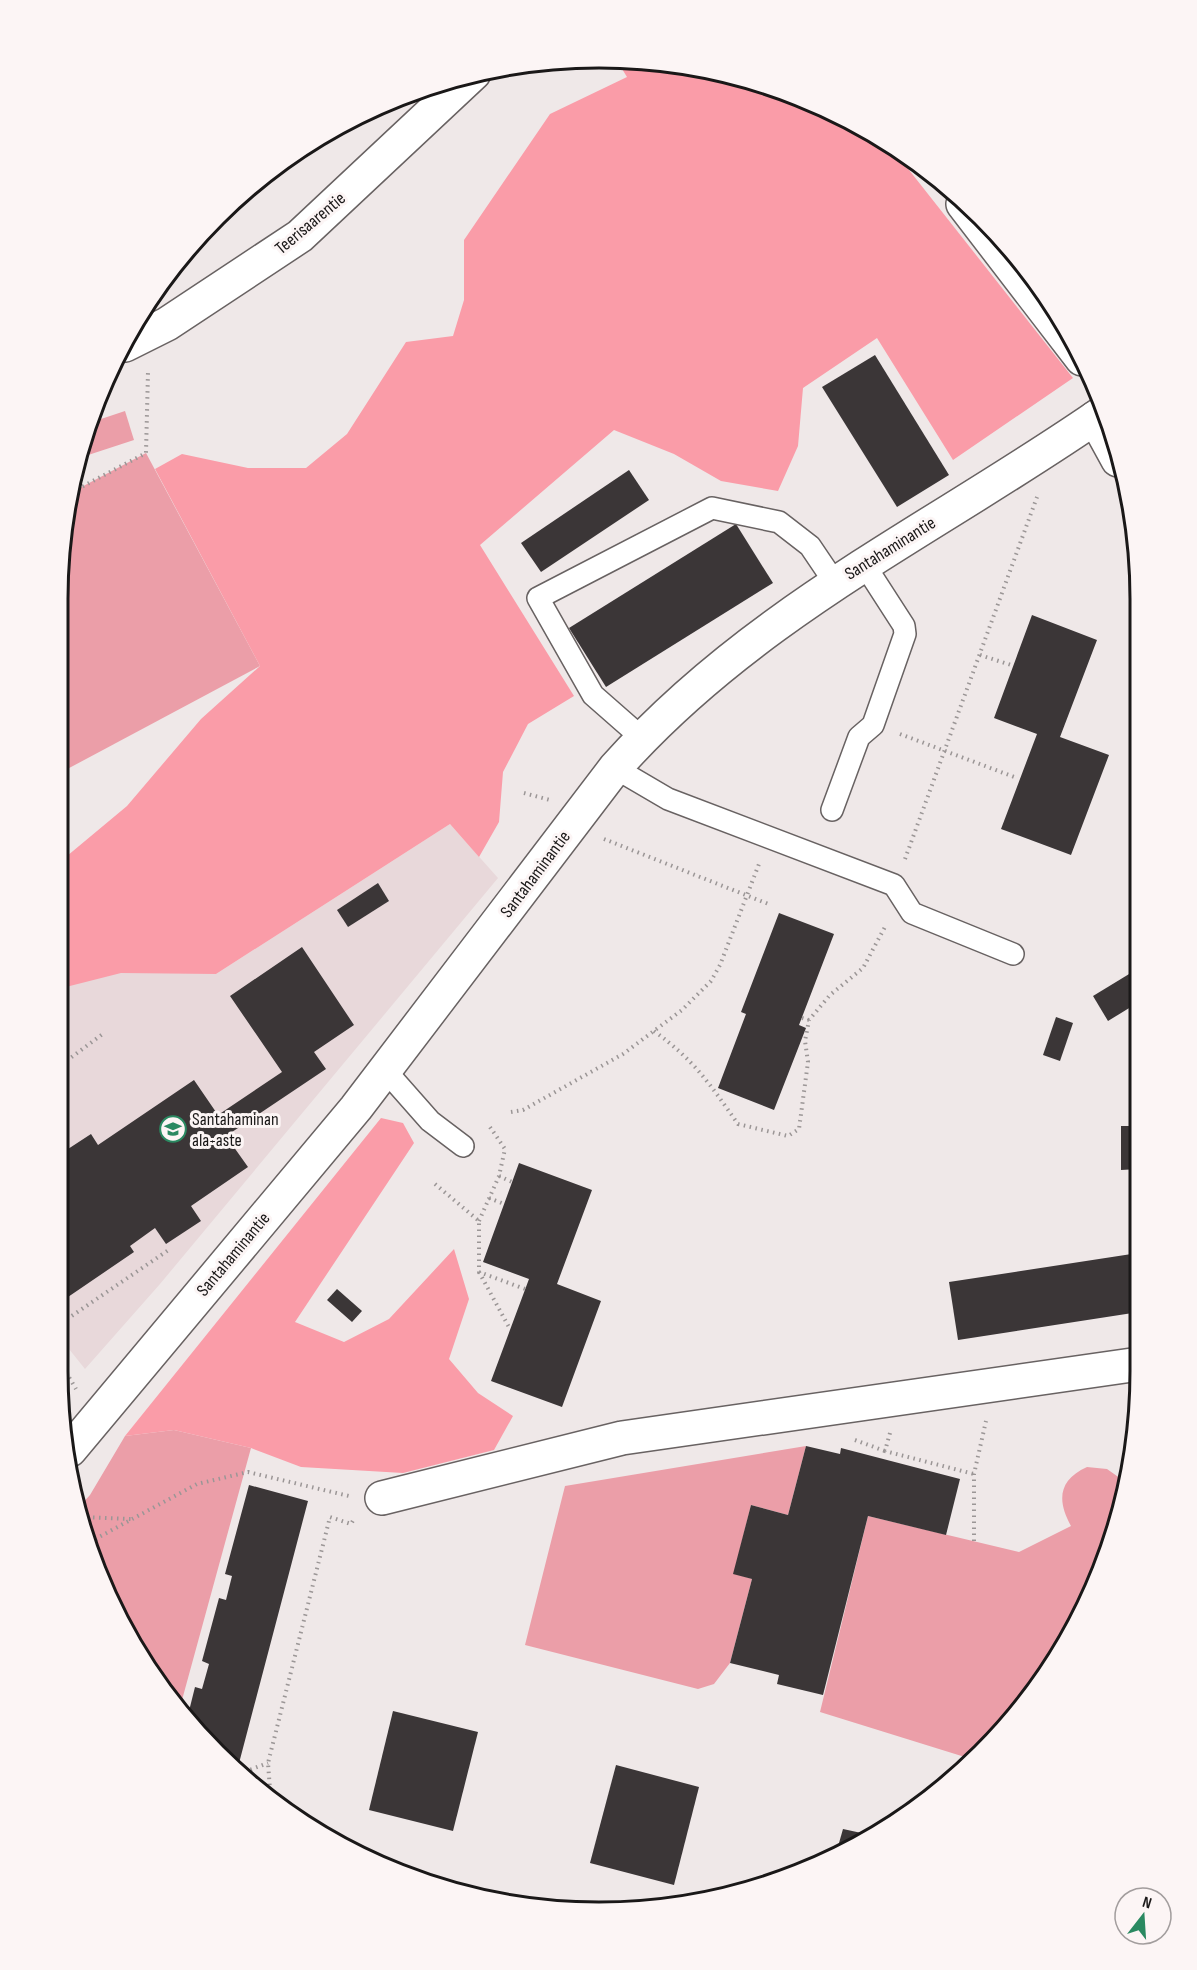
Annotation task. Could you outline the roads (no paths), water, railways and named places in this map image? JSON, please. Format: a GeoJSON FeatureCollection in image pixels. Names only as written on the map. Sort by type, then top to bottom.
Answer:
{"type":"FeatureCollection","features":[{"type":"Feature","properties":{"kind":"main road","name":"Teerisaarentie"},"geometry":{"type":"LineString","coordinates":[[137,339],[167,324],[300,236],[460,86]]}},
{"type":"Feature","properties":{"kind":"main road"},"geometry":{"type":"LineString","coordinates":[[992,242],[1044,309]]}},
{"type":"Feature","properties":{"kind":"main road","name":"Santahaminantie"},"geometry":{"type":"LineString","coordinates":[[73,1446],[385,1070],[615,768],[642,738],[757,636],[864,564],[1097,416]]}},
{"type":"Feature","properties":{"kind":"main road"},"geometry":{"type":"LineString","coordinates":[[374,1499],[622,1438],[1130,1365]]}},
{"type":"Feature","properties":{"kind":"lane"},"geometry":{"type":"LineString","coordinates":[[642,738],[593,695],[538,598],[712,508],[779,522],[810,546],[835,583]]}},
{"type":"Feature","properties":{"kind":"lane"},"geometry":{"type":"LineString","coordinates":[[832,810],[859,737],[873,726],[905,634],[904,626],[864,564]]}},
{"type":"Feature","properties":{"kind":"lane"},"geometry":{"type":"LineString","coordinates":[[615,768],[668,799],[897,889],[912,913],[1013,954]]}},
{"type":"Feature","properties":{"kind":"lane"},"geometry":{"type":"LineString","coordinates":[[385,1070],[430,1121],[463,1146]]}},
{"type":"Feature","properties":{"kind":"place","name":"Santahaminan ala-aste"},"geometry":{"type":"Point","coordinates":[173,1129]}}]}
